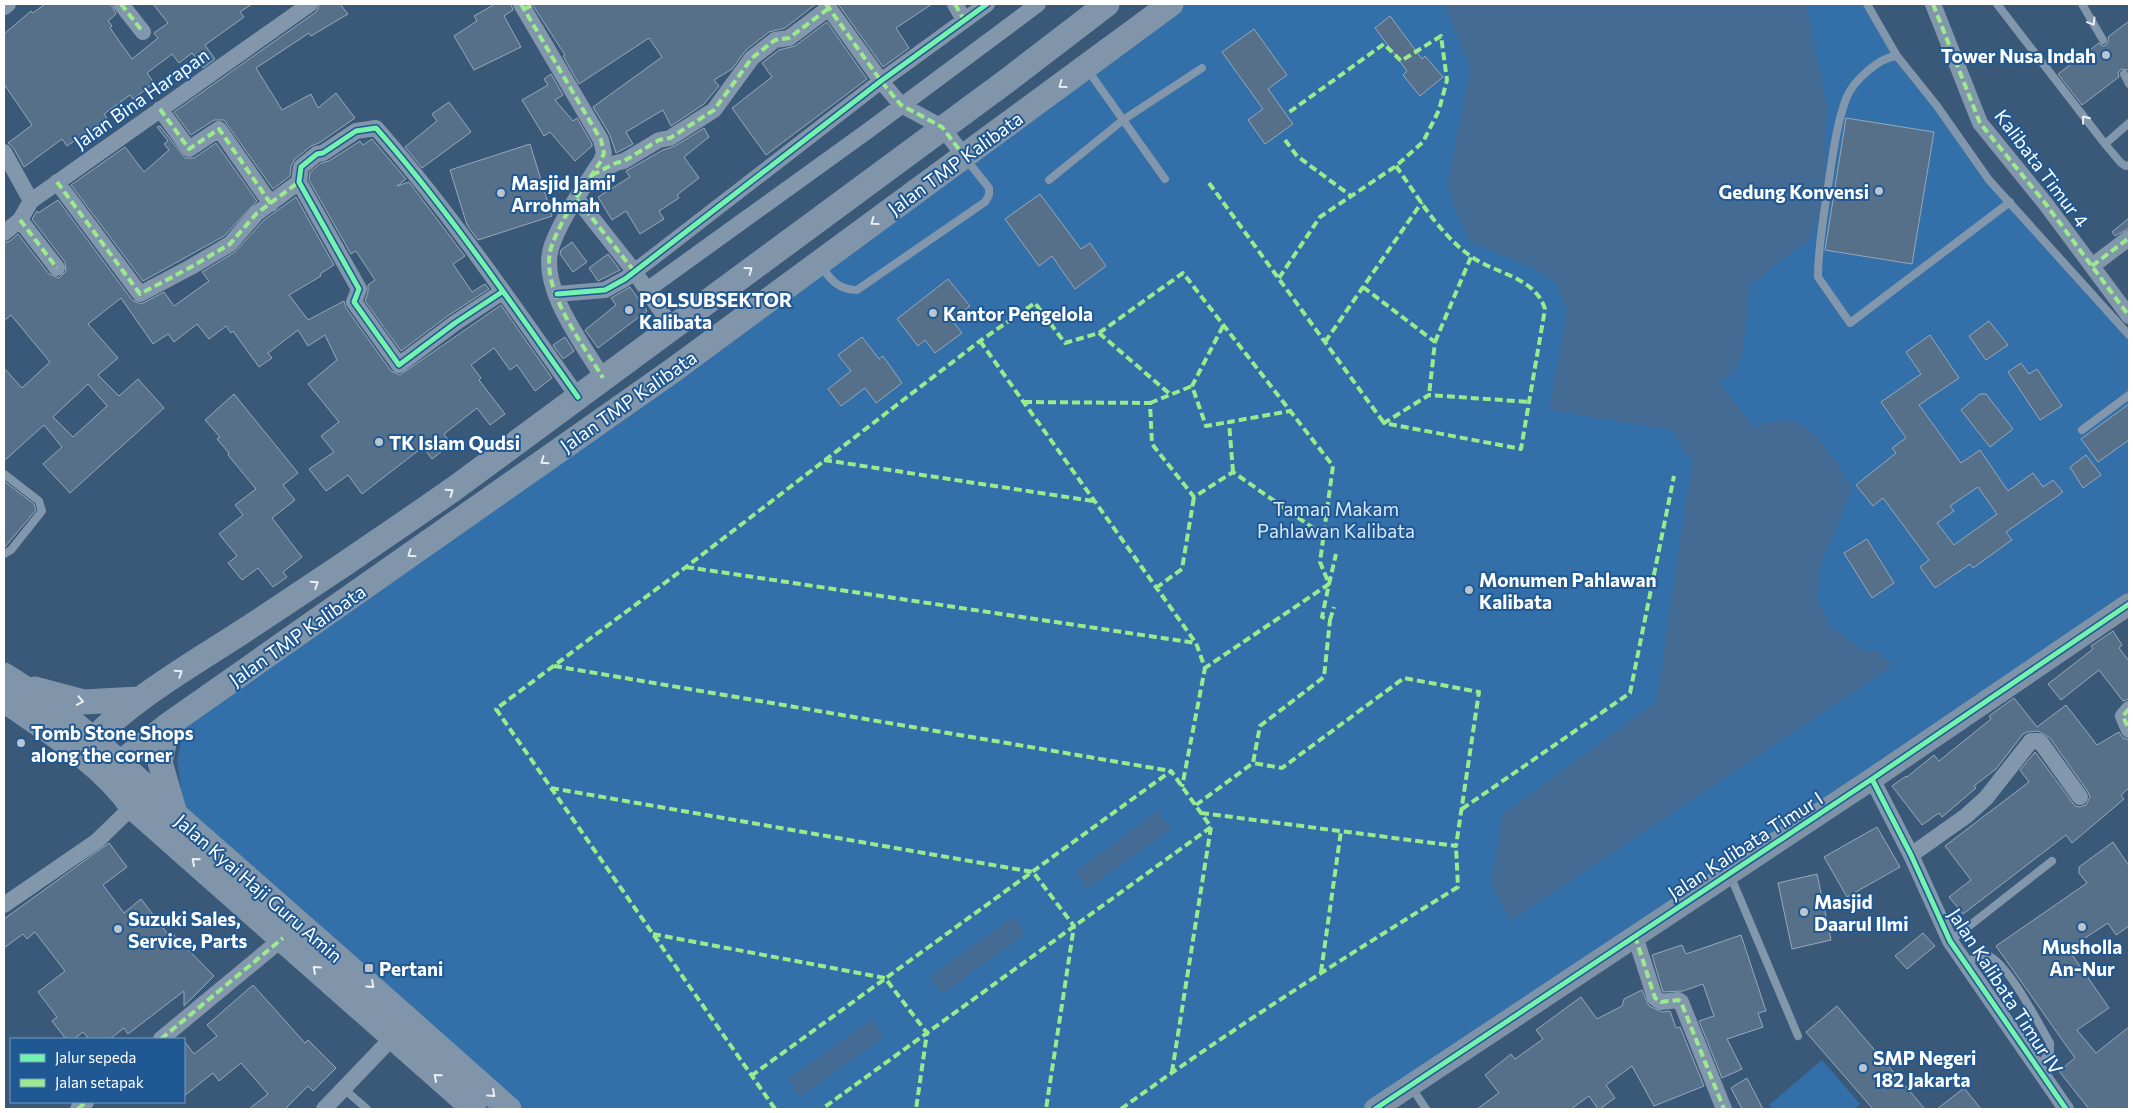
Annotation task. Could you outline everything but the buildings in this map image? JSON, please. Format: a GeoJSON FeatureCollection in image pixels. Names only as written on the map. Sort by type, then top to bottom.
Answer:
{"type":"FeatureCollection","features":[{"type":"Feature","properties":{"kind":"main road","name":"Jalan TMP Kalibata"},"geometry":{"type":"LineString","coordinates":[[113,770],[168,725],[672,371],[1171,4]]}},
{"type":"Feature","properties":{"kind":"main road","name":"Jalan TMP Kalibata"},"geometry":{"type":"LineString","coordinates":[[86,747],[138,699],[366,551],[463,482],[1008,80],[1103,7]]}},
{"type":"Feature","properties":{"kind":"main road"},"geometry":{"type":"LineString","coordinates":[[1103,7],[1098,22],[1104,33],[1109,37],[1126,37]]}},
{"type":"Feature","properties":{"kind":"main road"},"geometry":{"type":"LineString","coordinates":[[663,333],[662,342],[669,348],[674,362],[672,371]]}},
{"type":"Feature","properties":{"kind":"main road"},"geometry":{"type":"LineString","coordinates":[[8,686],[84,702],[138,699]]}},
{"type":"Feature","properties":{"kind":"main road","name":"Jalan Kyai Haji Guru Amin"},"geometry":{"type":"LineString","coordinates":[[8,686],[113,770],[176,816],[364,978],[509,1109]]}},
{"type":"Feature","properties":{"kind":"main road"},"geometry":{"type":"LineString","coordinates":[[168,725],[160,762],[176,816]]}},
{"type":"Feature","properties":{"kind":"main road","name":"Jalan Kyai Haji Guru Amin"},"geometry":{"type":"LineString","coordinates":[[113,770],[129,809],[271,948],[380,1050],[474,1109]]}},
{"type":"Feature","properties":{"kind":"street"},"geometry":{"type":"LineString","coordinates":[[4,7],[8,4]]}},
{"type":"Feature","properties":{"kind":"street"},"geometry":{"type":"LineString","coordinates":[[121,4],[142,32]]}},
{"type":"Feature","properties":{"kind":"street","name":"Jalan Bina Harapan"},"geometry":{"type":"LineString","coordinates":[[4,233],[20,220],[30,201],[310,4]]}},
{"type":"Feature","properties":{"kind":"street"},"geometry":{"type":"LineString","coordinates":[[955,4],[964,20]]}},
{"type":"Feature","properties":{"kind":"street"},"geometry":{"type":"LineString","coordinates":[[557,294],[605,290],[634,271],[881,81],[987,4]]}},
{"type":"Feature","properties":{"kind":"street"},"geometry":{"type":"LineString","coordinates":[[647,290],[1038,4]]}},
{"type":"Feature","properties":{"kind":"street","name":"Kalibata Timur 4"},"geometry":{"type":"LineString","coordinates":[[1933,4],[1980,123],[2129,316]]}},
{"type":"Feature","properties":{"kind":"street"},"geometry":{"type":"LineString","coordinates":[[526,6],[601,140],[604,153],[552,246],[549,264],[563,311],[603,378]]}},
{"type":"Feature","properties":{"kind":"street"},"geometry":{"type":"LineString","coordinates":[[592,175],[624,161],[659,140],[670,138],[714,110],[752,58],[775,40],[789,38],[827,6],[881,81],[901,105],[942,127],[964,156]]}},
{"type":"Feature","properties":{"kind":"street"},"geometry":{"type":"LineString","coordinates":[[160,109],[190,149],[219,129],[271,204]]}},
{"type":"Feature","properties":{"kind":"street"},"geometry":{"type":"LineString","coordinates":[[502,292],[455,323],[400,365],[354,302],[359,289],[299,182],[301,167],[317,154],[323,154],[356,131],[376,128],[408,164],[502,292],[578,397]]}},
{"type":"Feature","properties":{"kind":"street"},"geometry":{"type":"LineString","coordinates":[[4,152],[30,201]]}},
{"type":"Feature","properties":{"kind":"street"},"geometry":{"type":"LineString","coordinates":[[57,182],[140,294],[191,268],[230,244],[258,213],[299,182]]}},
{"type":"Feature","properties":{"kind":"street"},"geometry":{"type":"LineString","coordinates":[[577,199],[647,290],[663,333]]}},
{"type":"Feature","properties":{"kind":"street"},"geometry":{"type":"LineString","coordinates":[[20,220],[57,268]]}},
{"type":"Feature","properties":{"kind":"street"},"geometry":{"type":"LineString","coordinates":[[2092,266],[2129,238]]}},
{"type":"Feature","properties":{"kind":"street","name":"Jalan Kalibata Timur I"},"geometry":{"type":"LineString","coordinates":[[1375,1109],[1872,779],[2129,604]]}},
{"type":"Feature","properties":{"kind":"street"},"geometry":{"type":"LineString","coordinates":[[2129,709],[2123,716],[2129,730]]}},
{"type":"Feature","properties":{"kind":"street"},"geometry":{"type":"LineString","coordinates":[[1911,855],[1966,816],[1986,798],[2031,742],[2038,741],[2042,744],[2080,797]]}},
{"type":"Feature","properties":{"kind":"street","name":"Jalan Kalibata Timur IV"},"geometry":{"type":"LineString","coordinates":[[1872,779],[1911,855],[1950,941],[2066,1109]]}},
{"type":"Feature","properties":{"kind":"street"},"geometry":{"type":"LineString","coordinates":[[4,905],[97,841],[129,809]]}},
{"type":"Feature","properties":{"kind":"street"},"geometry":{"type":"LineString","coordinates":[[1635,936],[1655,998],[1661,1002],[1678,1000],[1681,1002],[1724,1109]]}},
{"type":"Feature","properties":{"kind":"street"},"geometry":{"type":"LineString","coordinates":[[162,1038],[271,948]]}},
{"type":"Feature","properties":{"kind":"street"},"geometry":{"type":"LineString","coordinates":[[324,1109],[380,1050]]}},
{"type":"Feature","properties":{"kind":"lane"},"geometry":{"type":"LineString","coordinates":[[1867,4],[1898,56],[1937,106],[1989,180],[2129,336]]}},
{"type":"Feature","properties":{"kind":"lane"},"geometry":{"type":"LineString","coordinates":[[1997,4],[2105,144],[2121,163],[2126,166],[2129,165]]}},
{"type":"Feature","properties":{"kind":"lane"},"geometry":{"type":"LineString","coordinates":[[2082,4],[2103,40]]}},
{"type":"Feature","properties":{"kind":"lane"},"geometry":{"type":"LineString","coordinates":[[1898,56],[1886,59],[1857,80],[1847,98],[1835,142],[1824,213],[1818,277],[1850,323],[2010,202]]}},
{"type":"Feature","properties":{"kind":"lane"},"geometry":{"type":"LineString","coordinates":[[1085,67],[1165,179]]}},
{"type":"Feature","properties":{"kind":"lane"},"geometry":{"type":"LineString","coordinates":[[1049,180],[1123,120],[1202,68]]}},
{"type":"Feature","properties":{"kind":"lane"},"geometry":{"type":"LineString","coordinates":[[2124,74],[2129,84]]}},
{"type":"Feature","properties":{"kind":"lane"},"geometry":{"type":"LineString","coordinates":[[2105,144],[2129,123]]}},
{"type":"Feature","properties":{"kind":"lane"},"geometry":{"type":"LineString","coordinates":[[822,267],[831,281],[847,290],[857,290],[985,202],[989,195],[989,188],[964,156]]}},
{"type":"Feature","properties":{"kind":"lane"},"geometry":{"type":"LineString","coordinates":[[2082,430],[2129,396]]}},
{"type":"Feature","properties":{"kind":"lane"},"geometry":{"type":"LineString","coordinates":[[4,474],[39,501],[42,506],[42,511],[11,550],[4,554]]}},
{"type":"Feature","properties":{"kind":"lane"},"geometry":{"type":"LineString","coordinates":[[1950,941],[2052,861]]}},
{"type":"Feature","properties":{"kind":"lane"},"geometry":{"type":"LineString","coordinates":[[1730,873],[1798,1036]]}},
{"type":"Feature","properties":{"kind":"lane"},"geometry":{"type":"LineString","coordinates":[[1965,963],[1980,955],[1988,955],[2000,964],[2017,986],[2050,1043],[2050,1052],[2037,1068]]}},
{"type":"Feature","properties":{"kind":"lane"},"geometry":{"type":"LineString","coordinates":[[1410,1085],[1426,1109]]}},
{"type":"Feature","properties":{"kind":"lane"},"geometry":{"type":"LineString","coordinates":[[344,1090],[367,1109]]}},
{"type":"Feature","properties":{"kind":"green space","name":"Taman Makam Pahlawan Kalibata"},"geometry":{"type":"Polygon","coordinates":[[[1171,4],[1867,4],[1897,56],[2010,202],[2129,337],[2129,603],[1377,1109],[509,1109],[176,816],[181,788],[177,761],[182,736],[168,725],[1171,4]]]}},
{"type":"Feature","properties":{"kind":"green space"},"geometry":{"type":"Polygon","coordinates":[[[1822,1060],[1860,1104],[1854,1109],[1773,1109],[1769,1105],[1822,1060]]]}},
{"type":"Feature","properties":{"kind":"shaded area"},"geometry":{"type":"Polygon","coordinates":[[[1444,4],[1806,4],[1827,105],[1824,201],[1811,238],[1750,285],[1743,350],[1734,373],[1719,382],[1753,426],[1774,421],[1790,421],[1804,426],[1812,432],[1827,449],[1852,487],[1821,563],[1817,598],[1832,628],[1865,651],[1879,651],[1893,666],[1510,921],[1491,885],[1503,814],[1656,702],[1692,461],[1671,430],[1549,410],[1567,312],[1556,283],[1534,268],[1470,242],[1453,205],[1448,181],[1470,68],[1444,4]]]}},
{"type":"Feature","properties":{"kind":"shaded area"},"geometry":{"type":"Polygon","coordinates":[[[1158,811],[1171,829],[1087,889],[1075,872],[1158,811]]]}},
{"type":"Feature","properties":{"kind":"shaded area"},"geometry":{"type":"Polygon","coordinates":[[[1013,917],[1025,934],[942,994],[929,977],[1013,917]]]}},
{"type":"Feature","properties":{"kind":"shaded area"},"geometry":{"type":"Polygon","coordinates":[[[872,1019],[884,1037],[800,1097],[788,1079],[872,1019]]]}},
{"type":"Feature","properties":{"kind":"marked path"},"geometry":{"type":"LineString","coordinates":[[121,4],[143,32]]}},
{"type":"Feature","properties":{"kind":"marked path"},"geometry":{"type":"LineString","coordinates":[[521,4],[601,140],[604,153],[601,161],[562,223],[552,245],[549,261],[556,296],[564,314],[603,378]]}},
{"type":"Feature","properties":{"kind":"marked path"},"geometry":{"type":"LineString","coordinates":[[524,9],[535,4]]}},
{"type":"Feature","properties":{"kind":"marked path"},"geometry":{"type":"LineString","coordinates":[[826,4],[881,81],[901,105],[942,127],[964,156]]}},
{"type":"Feature","properties":{"kind":"marked path"},"geometry":{"type":"LineString","coordinates":[[955,4],[964,20]]}},
{"type":"Feature","properties":{"kind":"marked path"},"geometry":{"type":"LineString","coordinates":[[1933,4],[1980,123],[2045,203],[2129,316]]}},
{"type":"Feature","properties":{"kind":"marked path"},"geometry":{"type":"LineString","coordinates":[[592,175],[624,161],[659,140],[670,138],[714,110],[752,58],[775,40],[789,38],[829,8]]}},
{"type":"Feature","properties":{"kind":"marked path"},"geometry":{"type":"LineString","coordinates":[[1279,278],[1320,217],[1396,166],[1423,142],[1439,110],[1447,80],[1441,36],[1401,61],[1384,44],[1288,113]]}},
{"type":"Feature","properties":{"kind":"marked path"},"geometry":{"type":"LineString","coordinates":[[160,109],[189,149],[219,129],[271,204]]}},
{"type":"Feature","properties":{"kind":"marked path"},"geometry":{"type":"LineString","coordinates":[[1285,140],[1297,156],[1351,196]]}},
{"type":"Feature","properties":{"kind":"marked path"},"geometry":{"type":"LineString","coordinates":[[1396,166],[1438,225],[1458,246],[1479,261],[1523,282],[1540,298],[1545,309],[1521,449],[1384,423],[1429,395],[1530,402]]}},
{"type":"Feature","properties":{"kind":"marked path"},"geometry":{"type":"LineString","coordinates":[[57,182],[140,294],[230,244],[257,213],[299,182]]}},
{"type":"Feature","properties":{"kind":"marked path"},"geometry":{"type":"LineString","coordinates":[[1209,183],[1384,423]]}},
{"type":"Feature","properties":{"kind":"marked path"},"geometry":{"type":"LineString","coordinates":[[577,199],[634,271]]}},
{"type":"Feature","properties":{"kind":"marked path"},"geometry":{"type":"LineString","coordinates":[[1325,342],[1422,202]]}},
{"type":"Feature","properties":{"kind":"marked path"},"geometry":{"type":"LineString","coordinates":[[20,220],[57,268]]}},
{"type":"Feature","properties":{"kind":"marked path"},"geometry":{"type":"LineString","coordinates":[[2092,266],[2129,238]]}},
{"type":"Feature","properties":{"kind":"marked path"},"geometry":{"type":"LineString","coordinates":[[1435,342],[1471,257]]}},
{"type":"Feature","properties":{"kind":"marked path"},"geometry":{"type":"LineString","coordinates":[[1099,333],[1183,273],[1333,466],[1320,562],[1329,584]]}},
{"type":"Feature","properties":{"kind":"marked path"},"geometry":{"type":"LineString","coordinates":[[1363,287],[1435,342],[1429,395]]}},
{"type":"Feature","properties":{"kind":"marked path"},"geometry":{"type":"LineString","coordinates":[[775,1109],[496,709],[686,567],[980,341],[1035,303],[1065,343],[1099,333],[1171,395]]}},
{"type":"Feature","properties":{"kind":"marked path"},"geometry":{"type":"LineString","coordinates":[[1223,326],[1192,386],[1206,426],[1229,422]]}},
{"type":"Feature","properties":{"kind":"marked path"},"geometry":{"type":"LineString","coordinates":[[980,341],[1196,643],[1205,668],[1182,787]]}},
{"type":"Feature","properties":{"kind":"marked path"},"geometry":{"type":"LineString","coordinates":[[1150,403],[1192,386]]}},
{"type":"Feature","properties":{"kind":"marked path"},"geometry":{"type":"LineString","coordinates":[[1024,402],[1150,403],[1152,444],[1194,497],[1233,472],[1323,535]]}},
{"type":"Feature","properties":{"kind":"marked path"},"geometry":{"type":"LineString","coordinates":[[1233,472],[1229,422],[1290,411]]}},
{"type":"Feature","properties":{"kind":"marked path"},"geometry":{"type":"LineString","coordinates":[[824,460],[1093,501]]}},
{"type":"Feature","properties":{"kind":"marked path"},"geometry":{"type":"LineString","coordinates":[[1462,809],[1630,693],[1674,476]]}},
{"type":"Feature","properties":{"kind":"marked path"},"geometry":{"type":"LineString","coordinates":[[1156,588],[1182,569],[1194,497]]}},
{"type":"Feature","properties":{"kind":"marked path"},"geometry":{"type":"LineString","coordinates":[[1329,584],[1336,554]]}},
{"type":"Feature","properties":{"kind":"marked path"},"geometry":{"type":"LineString","coordinates":[[686,567],[1196,643]]}},
{"type":"Feature","properties":{"kind":"marked path"},"geometry":{"type":"LineString","coordinates":[[1196,805],[1253,763],[1260,726],[1324,677],[1330,620],[1322,617],[1329,584],[1205,668]]}},
{"type":"Feature","properties":{"kind":"marked path"},"geometry":{"type":"LineString","coordinates":[[1330,620],[1334,607]]}},
{"type":"Feature","properties":{"kind":"marked path"},"geometry":{"type":"LineString","coordinates":[[554,666],[1171,771]]}},
{"type":"Feature","properties":{"kind":"marked path"},"geometry":{"type":"LineString","coordinates":[[1201,813],[1456,846],[1479,692],[1404,678],[1282,768],[1253,763]]}},
{"type":"Feature","properties":{"kind":"marked path"},"geometry":{"type":"LineString","coordinates":[[2129,709],[2123,716],[2129,730]]}},
{"type":"Feature","properties":{"kind":"marked path"},"geometry":{"type":"LineString","coordinates":[[751,1076],[1171,771],[1211,827],[822,1109]]}},
{"type":"Feature","properties":{"kind":"marked path"},"geometry":{"type":"LineString","coordinates":[[551,788],[1033,872],[1074,926],[1046,1109]]}},
{"type":"Feature","properties":{"kind":"marked path"},"geometry":{"type":"LineString","coordinates":[[1172,1072],[1211,827]]}},
{"type":"Feature","properties":{"kind":"marked path"},"geometry":{"type":"LineString","coordinates":[[1321,972],[1341,831]]}},
{"type":"Feature","properties":{"kind":"marked path"},"geometry":{"type":"LineString","coordinates":[[1121,1109],[1287,995],[1458,887],[1456,846]]}},
{"type":"Feature","properties":{"kind":"marked path"},"geometry":{"type":"LineString","coordinates":[[653,934],[885,978],[927,1033],[916,1109]]}},
{"type":"Feature","properties":{"kind":"marked path"},"geometry":{"type":"LineString","coordinates":[[1635,936],[1655,998],[1661,1002],[1678,1000],[1681,1002],[1724,1109]]}},
{"type":"Feature","properties":{"kind":"marked path"},"geometry":{"type":"LineString","coordinates":[[162,1038],[283,938]]}},
{"type":"Feature","properties":{"kind":"marked path"},"geometry":{"type":"LineString","coordinates":[[78,1109],[85,1103]]}},
{"type":"Feature","properties":{"kind":"cycle path"},"geometry":{"type":"LineString","coordinates":[[557,294],[605,290],[625,279],[881,81],[987,4]]}},
{"type":"Feature","properties":{"kind":"cycle path"},"geometry":{"type":"LineString","coordinates":[[502,292],[455,323],[399,365],[354,302],[359,289],[299,182],[301,167],[317,154],[323,153],[356,131],[376,128],[455,226],[578,397]]}},
{"type":"Feature","properties":{"kind":"cycle path"},"geometry":{"type":"LineString","coordinates":[[1375,1109],[1872,779],[2129,604]]}},
{"type":"Feature","properties":{"kind":"cycle path"},"geometry":{"type":"LineString","coordinates":[[1872,779],[1911,855],[1950,941],[2066,1109]]}},
{"type":"Feature","properties":{"kind":"place","name":"Tower Nusa Indah"},"geometry":{"type":"Point","coordinates":[2106,55]}},
{"type":"Feature","properties":{"kind":"place","name":"Gedung Konvensi"},"geometry":{"type":"Point","coordinates":[1879,191]}},
{"type":"Feature","properties":{"kind":"place","name":"Masjid Jami' Arrohmah"},"geometry":{"type":"Point","coordinates":[501,193]}},
{"type":"Feature","properties":{"kind":"place","name":"POLSUBSEKTOR Kalibata"},"geometry":{"type":"Point","coordinates":[629,310]}},
{"type":"Feature","properties":{"kind":"place","name":"Kantor Pengelola"},"geometry":{"type":"Point","coordinates":[933,313]}},
{"type":"Feature","properties":{"kind":"place","name":"TK Islam Qudsi"},"geometry":{"type":"Point","coordinates":[379,442]}},
{"type":"Feature","properties":{"kind":"place","name":"Monumen Pahlawan Kalibata"},"geometry":{"type":"Point","coordinates":[1469,590]}},
{"type":"Feature","properties":{"kind":"place","name":"Tomb Stone Shops along the corner"},"geometry":{"type":"Point","coordinates":[21,743]}},
{"type":"Feature","properties":{"kind":"place","name":"Masjid Daarul Ilmi"},"geometry":{"type":"Point","coordinates":[1804,912]}},
{"type":"Feature","properties":{"kind":"place","name":"Musholla An-Nur"},"geometry":{"type":"Point","coordinates":[2082,927]}},
{"type":"Feature","properties":{"kind":"place","name":"Suzuki Sales, Service, Parts"},"geometry":{"type":"Point","coordinates":[118,929]}},
{"type":"Feature","properties":{"kind":"place","name":"Pertani"},"geometry":{"type":"Point","coordinates":[369,968]}},
{"type":"Feature","properties":{"kind":"place","name":"SMP Negeri 182 Jakarta"},"geometry":{"type":"Point","coordinates":[1863,1068]}}]}
